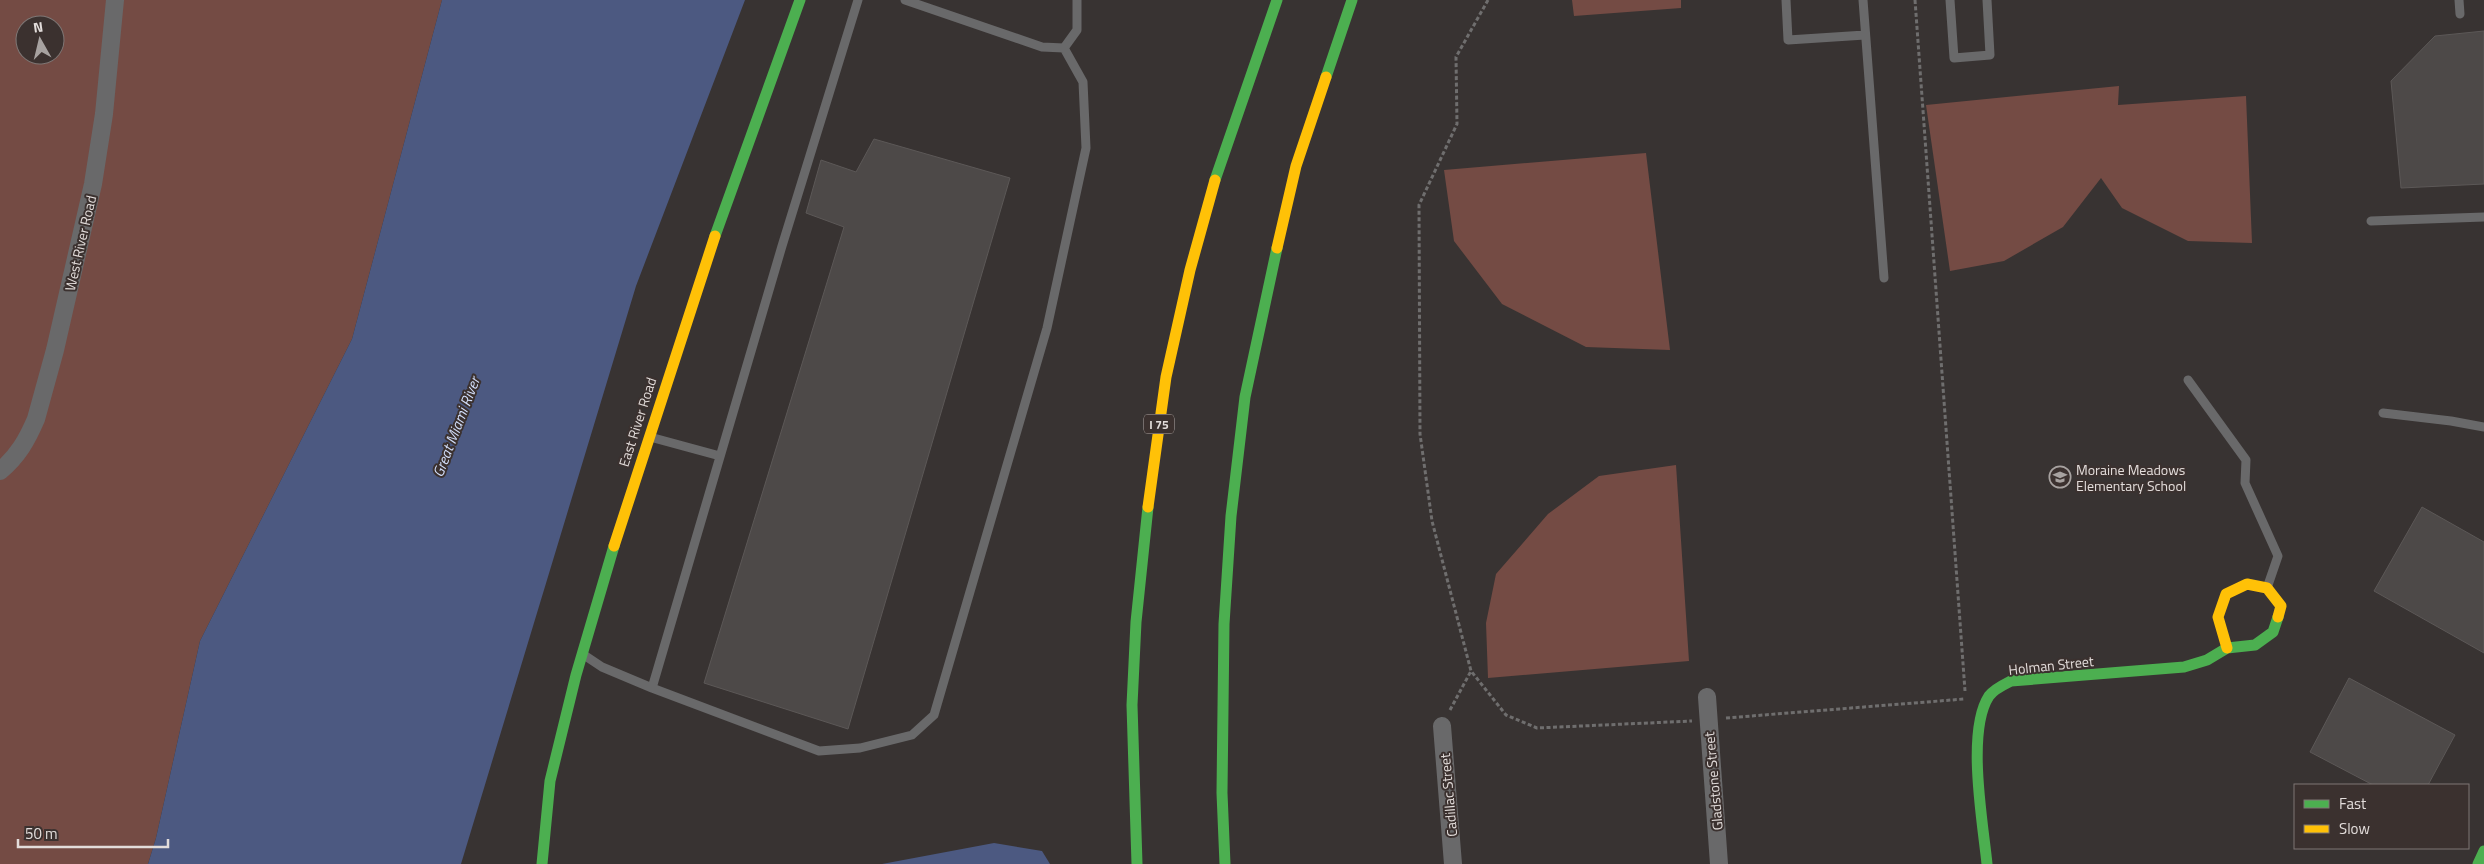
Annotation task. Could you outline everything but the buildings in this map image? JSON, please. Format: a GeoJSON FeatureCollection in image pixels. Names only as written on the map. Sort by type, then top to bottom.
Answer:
{"type":"FeatureCollection","features":[{"type":"Feature","properties":{"kind":"main road","name":"East River Road"},"geometry":{"type":"LineString","coordinates":[[542,864],[550,781],[582,654],[647,436],[757,113],[800,0]]}},
{"type":"Feature","properties":{"kind":"main road","name":"I 75"},"geometry":{"type":"LineString","coordinates":[[1137,864],[1132,705],[1136,622],[1153,458],[1166,377],[1190,270],[1210,194],[1277,0]]}},
{"type":"Feature","properties":{"kind":"main road"},"geometry":{"type":"LineString","coordinates":[[1225,864],[1222,793],[1224,624],[1231,516],[1246,397],[1278,242],[1296,166],[1352,0]]}},
{"type":"Feature","properties":{"kind":"main road"},"geometry":{"type":"LineString","coordinates":[[2227,648],[2218,617],[2226,594],[2246,584],[2267,588]]}},
{"type":"Feature","properties":{"kind":"main road","name":"Holman Street"},"geometry":{"type":"LineString","coordinates":[[1987,864],[1979,780],[1978,723],[1988,696],[1998,687],[2011,682],[2184,667],[2207,660],[2227,648],[2255,645],[2273,632],[2281,606],[2267,588]]}},
{"type":"Feature","properties":{"kind":"main road"},"geometry":{"type":"LineString","coordinates":[[2478,864],[2484,851]]}},
{"type":"Feature","properties":{"kind":"street","name":"West River Road"},"geometry":{"type":"LineString","coordinates":[[0,471],[12,461],[25,444],[36,419],[83,237],[104,114],[115,0]]}},
{"type":"Feature","properties":{"kind":"street","name":"Gladstone Street"},"geometry":{"type":"LineString","coordinates":[[1706,697],[1719,864]]}},
{"type":"Feature","properties":{"kind":"street","name":"Cadillac Street"},"geometry":{"type":"LineString","coordinates":[[1442,726],[1453,864]]}},
{"type":"Feature","properties":{"kind":"lane"},"geometry":{"type":"LineString","coordinates":[[652,688],[782,246],[858,0]]}},
{"type":"Feature","properties":{"kind":"lane"},"geometry":{"type":"LineString","coordinates":[[905,0],[1042,47],[1064,48]]}},
{"type":"Feature","properties":{"kind":"lane"},"geometry":{"type":"LineString","coordinates":[[1064,48],[1077,30],[1077,0]]}},
{"type":"Feature","properties":{"kind":"lane"},"geometry":{"type":"LineString","coordinates":[[1786,0],[1788,40],[1865,35]]}},
{"type":"Feature","properties":{"kind":"lane"},"geometry":{"type":"LineString","coordinates":[[1863,0],[1884,278]]}},
{"type":"Feature","properties":{"kind":"lane"},"geometry":{"type":"LineString","coordinates":[[1950,0],[1954,58],[1990,55],[1987,0]]}},
{"type":"Feature","properties":{"kind":"lane"},"geometry":{"type":"LineString","coordinates":[[2459,0],[2460,14]]}},
{"type":"Feature","properties":{"kind":"lane"},"geometry":{"type":"LineString","coordinates":[[582,654],[602,667],[652,688],[819,751],[860,748],[912,735],[934,715],[1047,328],[1086,148],[1083,82],[1064,48]]}},
{"type":"Feature","properties":{"kind":"lane"},"geometry":{"type":"LineString","coordinates":[[2370,221],[2484,217]]}},
{"type":"Feature","properties":{"kind":"lane"},"geometry":{"type":"LineString","coordinates":[[2188,380],[2246,460],[2245,483],[2278,556],[2267,588]]}},
{"type":"Feature","properties":{"kind":"lane"},"geometry":{"type":"LineString","coordinates":[[2384,413],[2451,421],[2484,428]]}},
{"type":"Feature","properties":{"kind":"lane"},"geometry":{"type":"LineString","coordinates":[[647,436],[720,456]]}},
{"type":"Feature","properties":{"kind":"path"},"geometry":{"type":"LineString","coordinates":[[1488,0],[1456,57],[1457,124],[1419,205],[1420,434],[1432,521],[1471,671],[1506,715],[1537,728],[1708,720],[1966,699],[1915,0]]}},
{"type":"Feature","properties":{"kind":"path"},"geometry":{"type":"LineString","coordinates":[[1442,726],[1471,671]]}},
{"type":"Feature","properties":{"kind":"shaded area"},"geometry":{"type":"Polygon","coordinates":[[[0,0],[442,0],[352,339],[200,641],[156,838],[148,864],[0,864],[0,0]]]}},
{"type":"Feature","properties":{"kind":"shaded area"},"geometry":{"type":"Polygon","coordinates":[[[1572,0],[1681,0],[1681,8],[1574,16],[1572,0]]]}},
{"type":"Feature","properties":{"kind":"shaded area"},"geometry":{"type":"Polygon","coordinates":[[[2119,86],[2118,105],[2246,96],[2252,243],[2188,241],[2122,208],[2101,178],[2063,227],[2004,261],[1950,271],[1926,105],[2119,86]]]}},
{"type":"Feature","properties":{"kind":"shaded area"},"geometry":{"type":"Polygon","coordinates":[[[1646,153],[1670,350],[1586,347],[1502,304],[1454,241],[1444,170],[1646,153]]]}},
{"type":"Feature","properties":{"kind":"shaded area"},"geometry":{"type":"Polygon","coordinates":[[[1676,465],[1689,661],[1488,678],[1486,623],[1496,574],[1548,514],[1599,476],[1676,465]]]}},
{"type":"Feature","properties":{"kind":"water","name":"Great Miami River"},"geometry":{"type":"Polygon","coordinates":[[[442,0],[745,0],[636,286],[461,864],[148,864],[156,838],[200,641],[352,339],[442,0]]]}},
{"type":"Feature","properties":{"kind":"water"},"geometry":{"type":"Polygon","coordinates":[[[994,843],[1042,851],[1050,864],[882,864],[994,843]]]}},
{"type":"Feature","properties":{"kind":"traffic: fast"},"geometry":{"type":"LineString","coordinates":[[715,236],[800,0]]}},
{"type":"Feature","properties":{"kind":"traffic: fast"},"geometry":{"type":"LineString","coordinates":[[1215,180],[1277,0]]}},
{"type":"Feature","properties":{"kind":"traffic: fast"},"geometry":{"type":"LineString","coordinates":[[1326,77],[1352,0]]}},
{"type":"Feature","properties":{"kind":"traffic: fast"},"geometry":{"type":"LineString","coordinates":[[1225,864],[1222,793],[1224,624],[1231,516],[1245,397],[1277,248]]}},
{"type":"Feature","properties":{"kind":"traffic: fast"},"geometry":{"type":"LineString","coordinates":[[1137,864],[1132,705],[1136,622],[1148,507]]}},
{"type":"Feature","properties":{"kind":"traffic: fast"},"geometry":{"type":"LineString","coordinates":[[542,864],[550,781],[576,675],[614,546]]}},
{"type":"Feature","properties":{"kind":"traffic: fast"},"geometry":{"type":"LineString","coordinates":[[1987,864],[1977,754],[1978,731],[1982,712],[1993,691],[2011,681],[2184,667],[2207,660],[2227,648],[2255,645],[2273,632],[2278,617]]}},
{"type":"Feature","properties":{"kind":"traffic: fast"},"geometry":{"type":"LineString","coordinates":[[2478,864],[2484,851]]}},
{"type":"Feature","properties":{"kind":"traffic: slow"},"geometry":{"type":"LineString","coordinates":[[1277,248],[1296,166],[1326,77]]}},
{"type":"Feature","properties":{"kind":"traffic: slow"},"geometry":{"type":"LineString","coordinates":[[1148,507],[1166,377],[1190,270],[1215,180]]}},
{"type":"Feature","properties":{"kind":"traffic: slow"},"geometry":{"type":"LineString","coordinates":[[614,546],[715,236]]}},
{"type":"Feature","properties":{"kind":"traffic: slow"},"geometry":{"type":"LineString","coordinates":[[2227,648],[2218,617],[2226,594],[2247,584],[2267,588],[2281,606],[2278,617]]}},
{"type":"Feature","properties":{"kind":"place","name":"Moraine Meadows Elementary School"},"geometry":{"type":"Point","coordinates":[2060,477]}}]}
